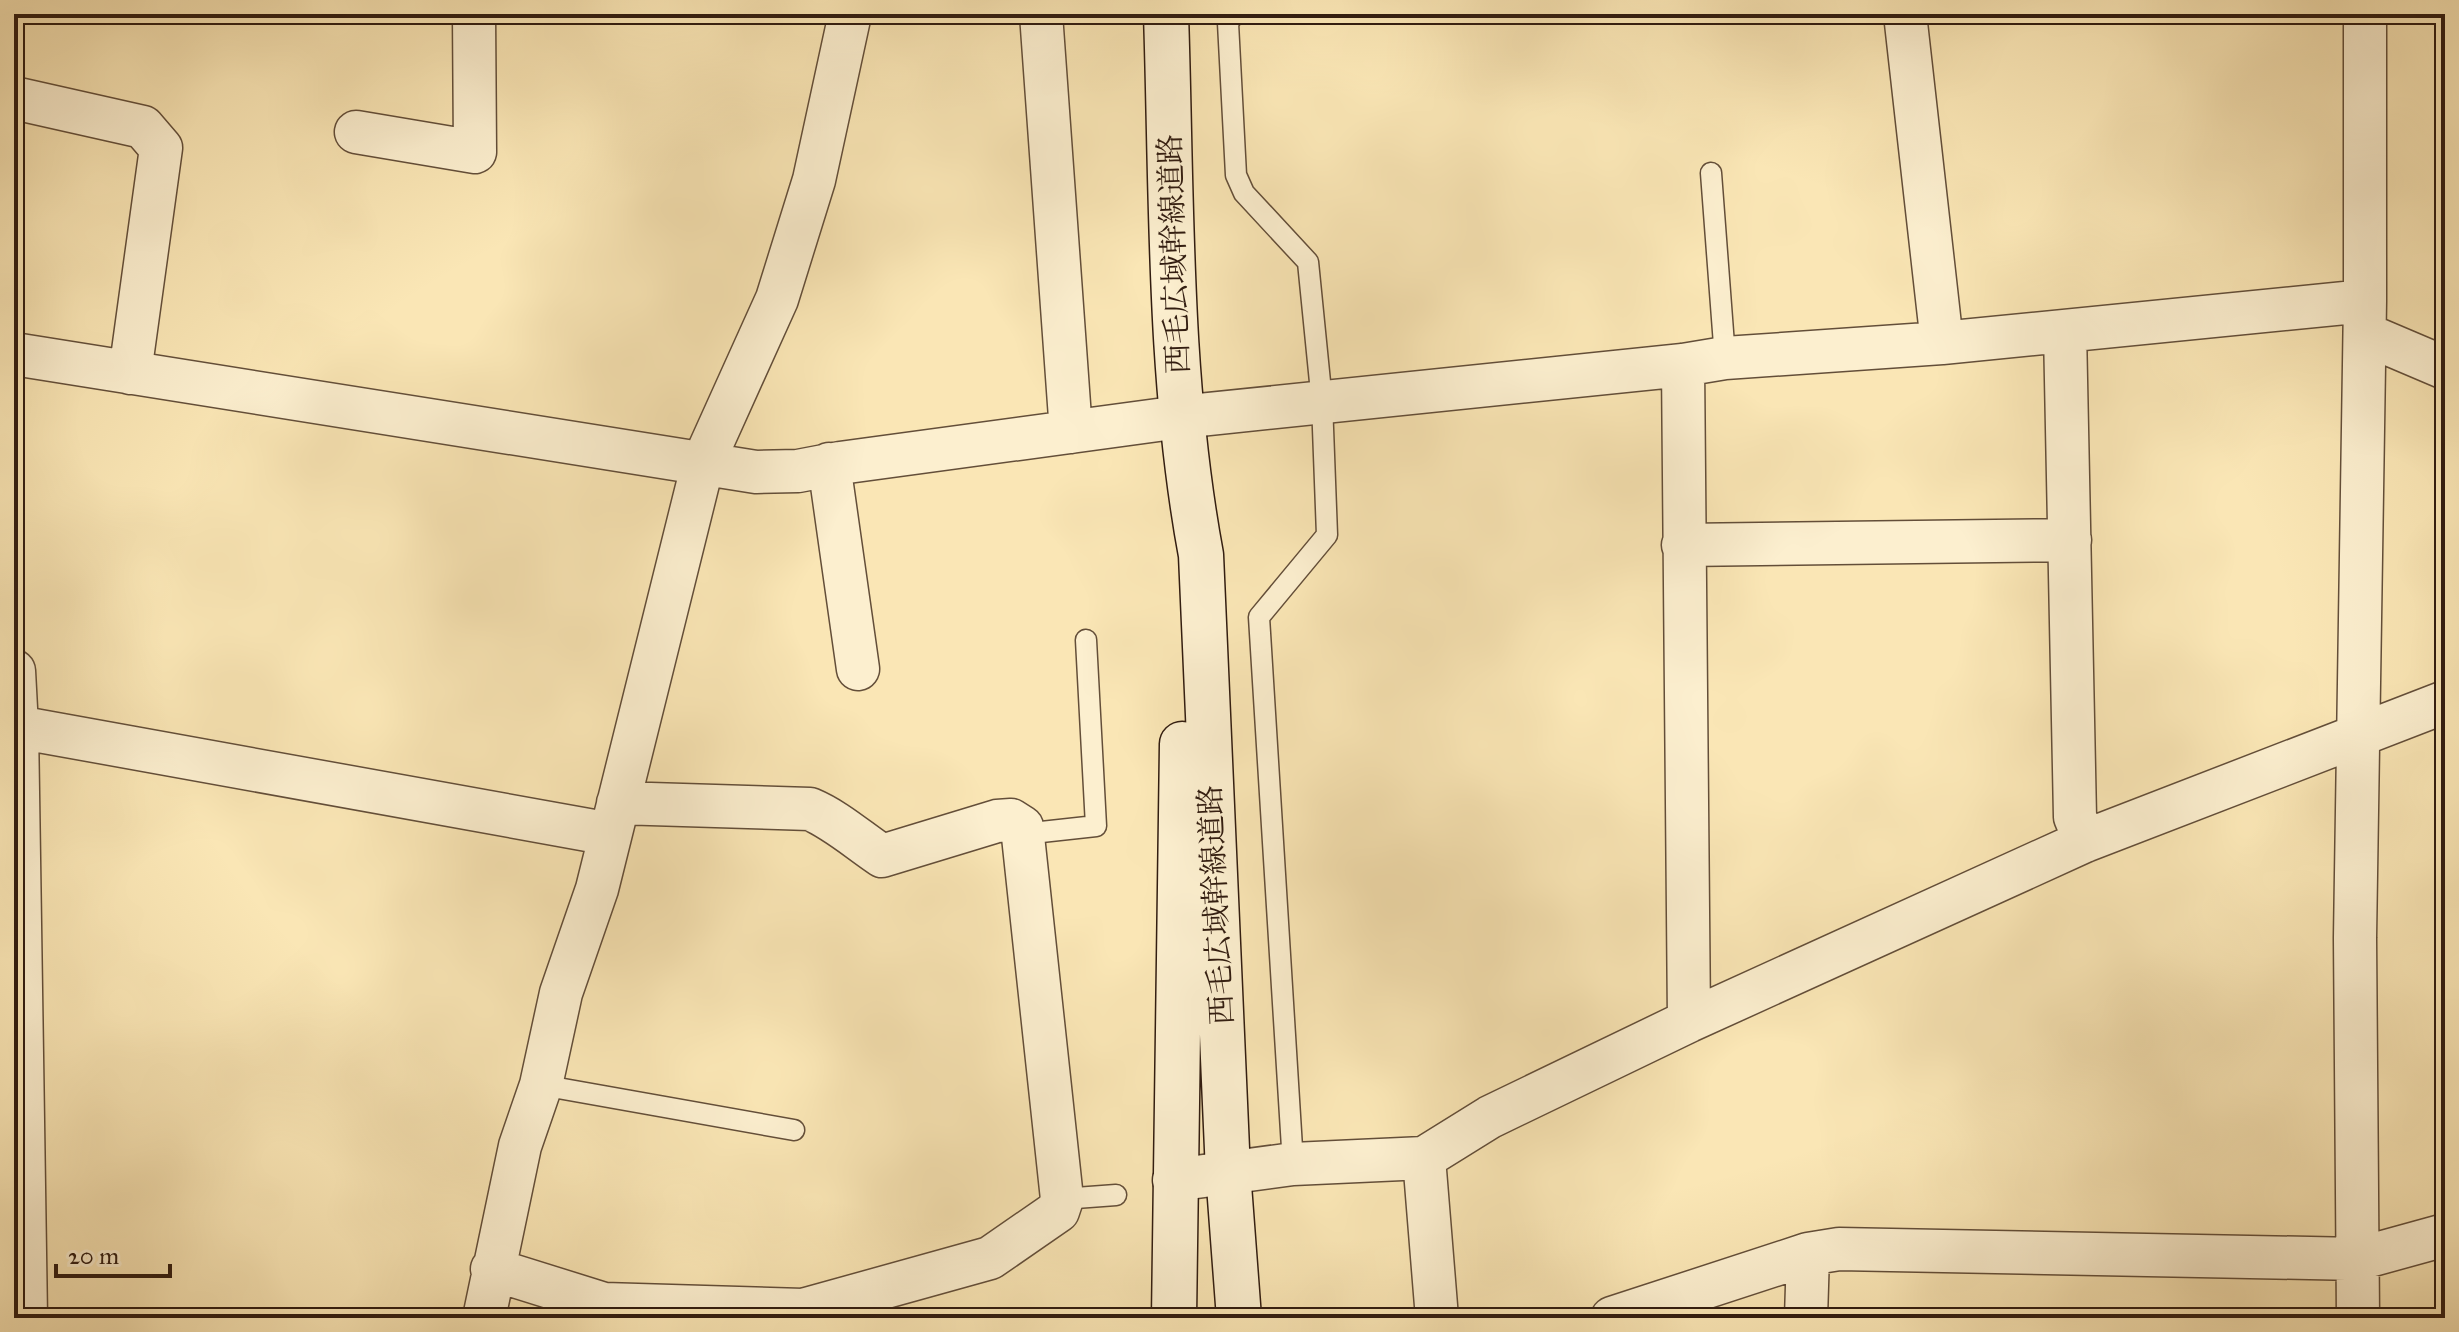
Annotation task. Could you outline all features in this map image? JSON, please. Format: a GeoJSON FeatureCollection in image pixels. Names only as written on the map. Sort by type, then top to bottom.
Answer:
{"type":"FeatureCollection","features":[{"type":"Feature","properties":{"kind":"street"},"geometry":{"type":"LineString","coordinates":[[356,132],[475,152],[474,14]]}},
{"type":"Feature","properties":{"kind":"street"},"geometry":{"type":"LineString","coordinates":[[484,1318],[520,1146],[541,1085],[561,993],[597,889],[703,463],[777,299],[814,180],[850,14]]}},
{"type":"Feature","properties":{"kind":"street"},"geometry":{"type":"LineString","coordinates":[[1041,14],[1071,432]]}},
{"type":"Feature","properties":{"kind":"street","name":"西毛広域幹線道路"},"geometry":{"type":"LineString","coordinates":[[1166,14],[1180,417],[1189,493],[1201,555],[1228,1172],[1239,1318]]}},
{"type":"Feature","properties":{"kind":"street"},"geometry":{"type":"LineString","coordinates":[[1905,14],[1942,343]]}},
{"type":"Feature","properties":{"kind":"street"},"geometry":{"type":"LineString","coordinates":[[2358,1318],[2355,938],[2365,317],[2365,14]]}},
{"type":"Feature","properties":{"kind":"street"},"geometry":{"type":"LineString","coordinates":[[14,98],[143,127],[161,148],[130,373]]}},
{"type":"Feature","properties":{"kind":"street"},"geometry":{"type":"LineString","coordinates":[[14,354],[756,472],[798,471],[829,464],[1180,417],[1683,365],[1725,358],[2065,331],[2365,317],[2445,368]]}},
{"type":"Feature","properties":{"kind":"street"},"geometry":{"type":"LineString","coordinates":[[2065,331],[2075,817],[2085,841]]}},
{"type":"Feature","properties":{"kind":"street"},"geometry":{"type":"LineString","coordinates":[[1683,365],[1689,1021]]}},
{"type":"Feature","properties":{"kind":"street"},"geometry":{"type":"LineString","coordinates":[[829,464],[858,669]]}},
{"type":"Feature","properties":{"kind":"street","name":"西毛広域幹線道路"},"geometry":{"type":"LineString","coordinates":[[1174,1318],[1174,1180],[1189,493]]}},
{"type":"Feature","properties":{"kind":"street"},"geometry":{"type":"LineString","coordinates":[[1683,545],[2070,540]]}},
{"type":"Feature","properties":{"kind":"street"},"geometry":{"type":"LineString","coordinates":[[14,671],[26,1318]]}},
{"type":"Feature","properties":{"kind":"street"},"geometry":{"type":"LineString","coordinates":[[1174,1180],[1293,1164],[1424,1158],[1490,1117],[1689,1021],[2085,841],[2445,702]]}},
{"type":"Feature","properties":{"kind":"street"},"geometry":{"type":"LineString","coordinates":[[17,727],[614,819],[810,809],[828,817],[882,856],[997,821],[1011,820],[1022,827],[1062,1199],[1058,1211],[990,1258],[804,1314],[604,1304],[492,1269]]}},
{"type":"Feature","properties":{"kind":"street"},"geometry":{"type":"LineString","coordinates":[[1424,1158],[1437,1318]]}},
{"type":"Feature","properties":{"kind":"street"},"geometry":{"type":"LineString","coordinates":[[1612,1318],[1808,1254],[1839,1249],[2358,1259],[2445,1235]]}},
{"type":"Feature","properties":{"kind":"street"},"geometry":{"type":"LineString","coordinates":[[1806,1318],[1808,1254]]}},
{"type":"Feature","properties":{"kind":"lane"},"geometry":{"type":"LineString","coordinates":[[1234,14],[1228,23],[1236,175],[1244,193],[1308,262],[1322,402],[1327,535],[1259,617],[1293,1164]]}},
{"type":"Feature","properties":{"kind":"lane"},"geometry":{"type":"LineString","coordinates":[[1711,173],[1725,358]]}},
{"type":"Feature","properties":{"kind":"lane"},"geometry":{"type":"LineString","coordinates":[[1023,834],[1096,826],[1086,640]]}},
{"type":"Feature","properties":{"kind":"lane"},"geometry":{"type":"LineString","coordinates":[[541,1085],[794,1130]]}},
{"type":"Feature","properties":{"kind":"lane"},"geometry":{"type":"LineString","coordinates":[[1062,1199],[1116,1195]]}}]}
